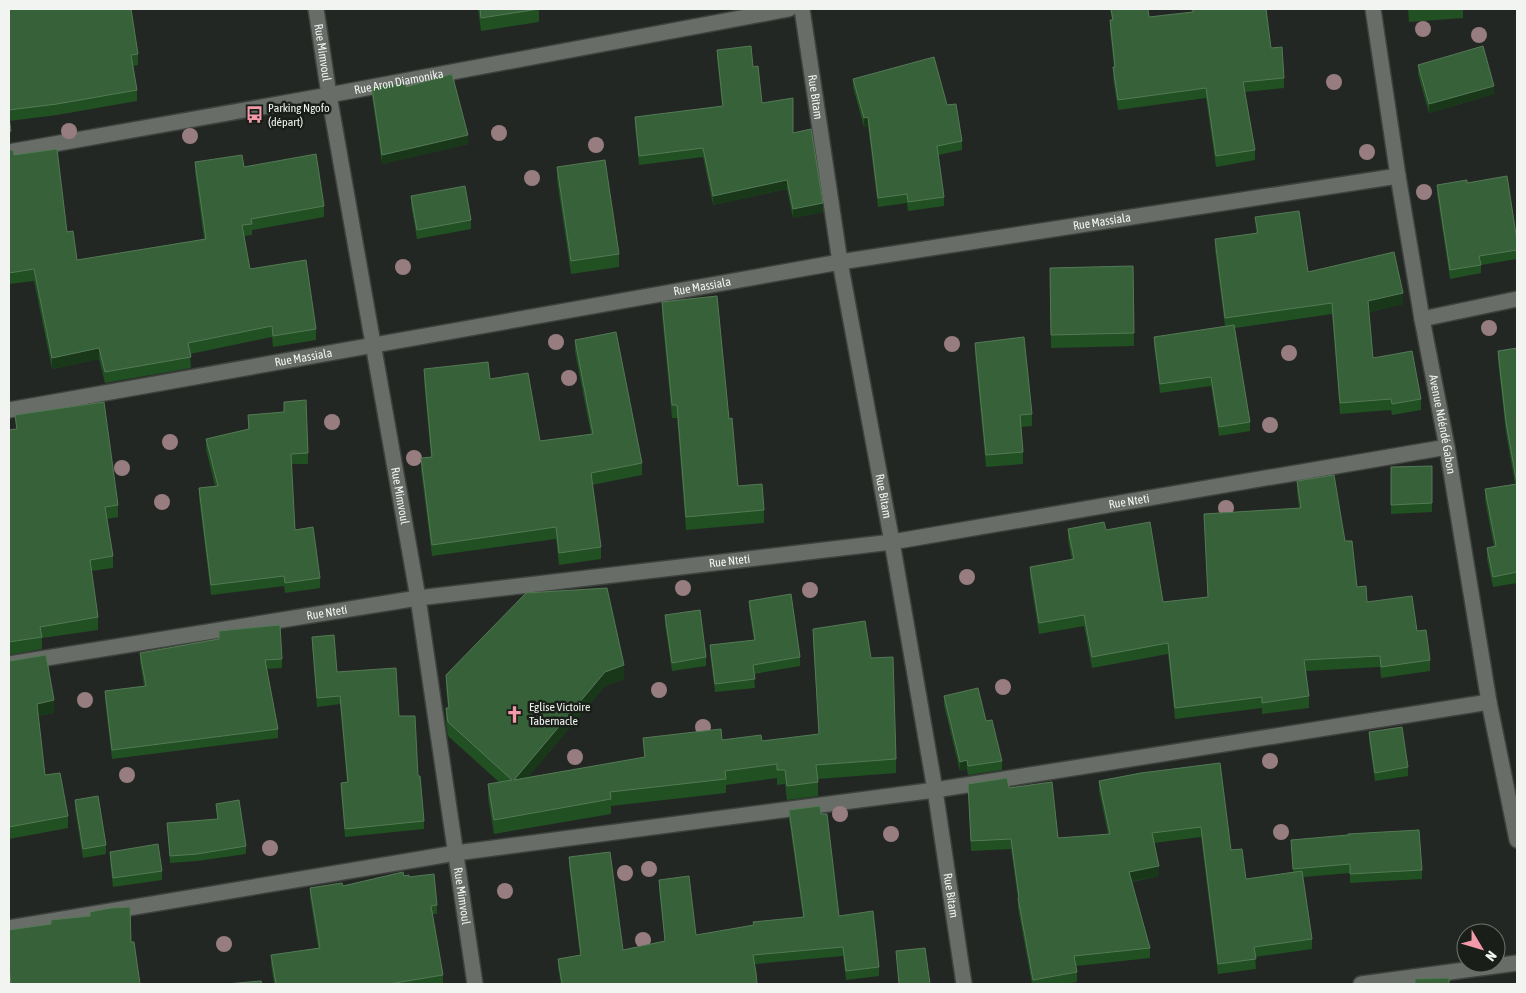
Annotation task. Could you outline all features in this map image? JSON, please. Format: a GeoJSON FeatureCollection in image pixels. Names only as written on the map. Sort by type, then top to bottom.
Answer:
{"type":"FeatureCollection","features":[{"type":"Feature","properties":{"kind":"street","name":"Rue Mimvoul"},"geometry":{"type":"LineString","coordinates":[[316,9],[418,598],[475,984]]}},
{"type":"Feature","properties":{"kind":"street","name":"Rue Aron Diamonika"},"geometry":{"type":"LineString","coordinates":[[9,152],[330,95],[790,9]]}},
{"type":"Feature","properties":{"kind":"street","name":"Rue Bitam"},"geometry":{"type":"LineString","coordinates":[[802,9],[840,262],[936,790],[964,984]]}},
{"type":"Feature","properties":{"kind":"street","name":"Avenue Ndéndé Gabon"},"geometry":{"type":"LineString","coordinates":[[1374,9],[1398,176],[1422,319],[1447,447],[1489,702],[1517,840]]}},
{"type":"Feature","properties":{"kind":"street","name":"Rue Massiala"},"geometry":{"type":"LineString","coordinates":[[9,410],[840,262],[1398,176]]}},
{"type":"Feature","properties":{"kind":"street"},"geometry":{"type":"LineString","coordinates":[[1422,319],[1517,299]]}},
{"type":"Feature","properties":{"kind":"street","name":"Rue Nteti"},"geometry":{"type":"LineString","coordinates":[[9,664],[418,598],[892,542],[1447,447]]}},
{"type":"Feature","properties":{"kind":"street"},"geometry":{"type":"LineString","coordinates":[[9,928],[456,853],[936,790],[1489,702]]}},
{"type":"Feature","properties":{"kind":"street"},"geometry":{"type":"LineString","coordinates":[[1361,984],[1517,963]]}},
{"type":"Feature","properties":{"kind":"building"},"geometry":{"type":"Polygon","coordinates":[[[9,9],[131,9],[138,54],[131,55],[137,90],[9,110],[9,9]]]}},
{"type":"Feature","properties":{"kind":"building"},"geometry":{"type":"Polygon","coordinates":[[[480,9],[539,9],[481,18],[480,9]]]}},
{"type":"Feature","properties":{"kind":"building"},"geometry":{"type":"Polygon","coordinates":[[[1111,9],[1148,9],[1149,17],[1193,12],[1193,9],[1266,9],[1271,48],[1282,47],[1284,78],[1243,82],[1255,150],[1216,156],[1206,88],[1118,100],[1113,67],[1115,67],[1110,20],[1113,20],[1111,9]]]}},
{"type":"Feature","properties":{"kind":"building"},"geometry":{"type":"Polygon","coordinates":[[[751,46],[753,67],[758,66],[762,103],[793,98],[793,133],[811,129],[823,203],[793,209],[787,180],[713,196],[703,148],[639,156],[635,117],[723,106],[717,50],[751,46]]]}},
{"type":"Feature","properties":{"kind":"building"},"geometry":{"type":"Polygon","coordinates":[[[1483,46],[1494,86],[1429,104],[1418,65],[1483,46]]]}},
{"type":"Feature","properties":{"kind":"building"},"geometry":{"type":"Polygon","coordinates":[[[934,57],[947,105],[956,104],[962,141],[937,146],[944,197],[908,202],[907,194],[878,198],[868,117],[864,118],[853,79],[934,57]]]}},
{"type":"Feature","properties":{"kind":"building"},"geometry":{"type":"Polygon","coordinates":[[[452,74],[468,135],[382,155],[372,88],[405,83],[406,87],[452,74]]]}},
{"type":"Feature","properties":{"kind":"building"},"geometry":{"type":"Polygon","coordinates":[[[57,149],[67,232],[73,231],[77,260],[206,239],[195,162],[242,155],[244,167],[316,154],[324,206],[251,219],[252,224],[242,225],[250,269],[306,260],[316,329],[273,336],[272,326],[188,343],[191,357],[105,372],[99,348],[52,358],[34,269],[9,273],[9,150],[13,150],[14,155],[57,149]]]}},
{"type":"Feature","properties":{"kind":"building"},"geometry":{"type":"Polygon","coordinates":[[[605,160],[619,254],[571,261],[557,167],[605,160]]]}},
{"type":"Feature","properties":{"kind":"building"},"geometry":{"type":"Polygon","coordinates":[[[1507,176],[1517,250],[1479,256],[1481,265],[1450,270],[1437,185],[1467,180],[1467,183],[1507,176]]]}},
{"type":"Feature","properties":{"kind":"building"},"geometry":{"type":"Polygon","coordinates":[[[465,186],[471,220],[417,230],[411,196],[465,186]]]}},
{"type":"Feature","properties":{"kind":"building"},"geometry":{"type":"Polygon","coordinates":[[[1299,211],[1308,272],[1394,252],[1403,293],[1368,301],[1373,358],[1412,351],[1421,399],[1392,404],[1391,399],[1340,403],[1332,303],[1225,318],[1215,239],[1258,233],[1255,217],[1299,211]]]}},
{"type":"Feature","properties":{"kind":"building"},"geometry":{"type":"Polygon","coordinates":[[[1133,266],[1134,333],[1051,335],[1050,268],[1133,266]]]}},
{"type":"Feature","properties":{"kind":"building"},"geometry":{"type":"Polygon","coordinates":[[[717,296],[729,419],[732,418],[738,486],[762,484],[764,510],[686,517],[677,405],[672,405],[662,302],[717,296]]]}},
{"type":"Feature","properties":{"kind":"building"},"geometry":{"type":"Polygon","coordinates":[[[1234,325],[1250,422],[1219,427],[1211,377],[1160,384],[1154,337],[1234,325]]]}},
{"type":"Feature","properties":{"kind":"building"},"geometry":{"type":"Polygon","coordinates":[[[616,332],[642,463],[591,473],[601,547],[559,553],[556,527],[432,545],[421,458],[432,457],[424,369],[488,362],[490,379],[528,373],[540,441],[593,434],[575,340],[616,332]]]}},
{"type":"Feature","properties":{"kind":"building"},"geometry":{"type":"Polygon","coordinates":[[[1024,337],[1032,414],[1020,415],[1023,452],[986,455],[975,343],[1024,337]]]}},
{"type":"Feature","properties":{"kind":"building"},"geometry":{"type":"Polygon","coordinates":[[[1517,348],[1517,484],[1506,422],[1498,351],[1517,348]]]}},
{"type":"Feature","properties":{"kind":"building"},"geometry":{"type":"Polygon","coordinates":[[[306,400],[308,453],[291,454],[295,530],[313,527],[320,578],[285,583],[284,576],[211,585],[199,488],[218,486],[206,439],[249,429],[248,415],[284,412],[284,402],[306,400]]]}},
{"type":"Feature","properties":{"kind":"building"},"geometry":{"type":"Polygon","coordinates":[[[104,402],[118,505],[105,507],[113,556],[90,560],[98,617],[40,627],[42,637],[9,642],[9,430],[17,429],[15,415],[104,402]]]}},
{"type":"Feature","properties":{"kind":"building"},"geometry":{"type":"Polygon","coordinates":[[[1432,466],[1432,503],[1391,505],[1391,467],[1432,466]]]}},
{"type":"Feature","properties":{"kind":"building"},"geometry":{"type":"Polygon","coordinates":[[[1334,475],[1345,541],[1352,541],[1357,587],[1366,586],[1367,602],[1412,596],[1417,631],[1426,630],[1430,660],[1381,667],[1380,656],[1304,660],[1309,696],[1262,703],[1262,697],[1175,708],[1168,643],[1092,657],[1084,615],[1039,623],[1030,567],[1074,559],[1068,529],[1104,522],[1106,530],[1150,522],[1163,602],[1208,597],[1204,514],[1301,508],[1297,481],[1334,475]]]}},
{"type":"Feature","properties":{"kind":"building"},"geometry":{"type":"Polygon","coordinates":[[[1517,484],[1517,572],[1493,577],[1487,548],[1496,546],[1485,489],[1517,484]]]}},
{"type":"Feature","properties":{"kind":"building"},"geometry":{"type":"Polygon","coordinates":[[[607,588],[624,665],[605,672],[514,780],[645,757],[643,738],[721,729],[722,740],[761,735],[762,741],[819,734],[813,629],[865,621],[871,658],[893,657],[896,759],[816,765],[818,782],[787,786],[785,770],[777,770],[777,764],[725,771],[726,779],[610,792],[611,799],[494,820],[488,784],[512,780],[448,722],[446,708],[449,708],[446,675],[526,593],[607,588]]]}},
{"type":"Feature","properties":{"kind":"building"},"geometry":{"type":"Polygon","coordinates":[[[791,594],[800,657],[753,665],[755,679],[715,684],[710,645],[755,640],[749,601],[791,594]]]}},
{"type":"Feature","properties":{"kind":"building"},"geometry":{"type":"Polygon","coordinates":[[[700,610],[706,657],[672,663],[665,615],[700,610]]]}},
{"type":"Feature","properties":{"kind":"building"},"geometry":{"type":"Polygon","coordinates":[[[280,625],[282,659],[265,660],[278,729],[112,750],[105,691],[146,686],[140,653],[219,639],[219,631],[280,625]]]}},
{"type":"Feature","properties":{"kind":"building"},"geometry":{"type":"Polygon","coordinates":[[[334,635],[337,672],[396,668],[399,716],[415,716],[418,776],[420,776],[424,821],[345,829],[341,783],[348,782],[340,696],[317,698],[312,637],[334,635]]]}},
{"type":"Feature","properties":{"kind":"building"},"geometry":{"type":"Polygon","coordinates":[[[46,655],[54,700],[37,704],[45,775],[60,773],[68,816],[9,827],[9,661],[46,655]]]}},
{"type":"Feature","properties":{"kind":"building"},"geometry":{"type":"Polygon","coordinates":[[[978,688],[986,721],[992,720],[1002,761],[968,766],[967,760],[960,762],[944,696],[978,688]]]}},
{"type":"Feature","properties":{"kind":"building"},"geometry":{"type":"Polygon","coordinates":[[[1402,727],[1408,767],[1375,773],[1369,732],[1402,727]]]}},
{"type":"Feature","properties":{"kind":"building"},"geometry":{"type":"Polygon","coordinates":[[[1220,763],[1231,850],[1242,849],[1246,879],[1302,871],[1312,939],[1254,947],[1256,959],[1218,964],[1201,827],[1152,833],[1159,866],[1129,872],[1150,948],[1074,956],[1077,972],[1033,980],[1018,898],[1011,839],[971,841],[968,784],[1007,778],[1009,788],[1052,782],[1058,838],[1110,834],[1099,781],[1141,773],[1220,763]]]}},
{"type":"Feature","properties":{"kind":"building"},"geometry":{"type":"Polygon","coordinates":[[[98,796],[106,845],[83,849],[75,800],[98,796]]]}},
{"type":"Feature","properties":{"kind":"building"},"geometry":{"type":"Polygon","coordinates":[[[239,800],[246,846],[197,854],[170,856],[167,823],[218,819],[216,804],[239,800]]]}},
{"type":"Feature","properties":{"kind":"building"},"geometry":{"type":"Polygon","coordinates":[[[820,806],[821,814],[827,814],[839,916],[873,911],[879,967],[846,971],[843,947],[753,955],[757,984],[562,984],[558,959],[581,955],[569,857],[610,852],[623,950],[665,941],[659,880],[689,876],[696,935],[754,925],[753,922],[804,917],[789,810],[820,806]]]}},
{"type":"Feature","properties":{"kind":"building"},"geometry":{"type":"Polygon","coordinates":[[[1419,830],[1422,870],[1350,874],[1350,864],[1293,869],[1291,840],[1348,834],[1419,830]]]}},
{"type":"Feature","properties":{"kind":"building"},"geometry":{"type":"Polygon","coordinates":[[[158,844],[162,871],[113,878],[110,852],[158,844]]]}},
{"type":"Feature","properties":{"kind":"building"},"geometry":{"type":"Polygon","coordinates":[[[403,872],[404,876],[409,875],[409,877],[434,874],[437,905],[431,906],[443,975],[389,984],[276,984],[271,955],[320,948],[310,888],[342,883],[343,886],[403,872]]]}},
{"type":"Feature","properties":{"kind":"building"},"geometry":{"type":"Polygon","coordinates":[[[130,907],[131,942],[134,942],[140,984],[11,984],[9,930],[51,924],[51,920],[90,916],[90,912],[111,908],[130,907]]]}},
{"type":"Feature","properties":{"kind":"building"},"geometry":{"type":"Polygon","coordinates":[[[925,948],[930,984],[899,984],[896,951],[925,948]]]}},
{"type":"Feature","properties":{"kind":"building"},"geometry":{"type":"Polygon","coordinates":[[[1449,978],[1449,984],[1365,984],[1415,983],[1415,979],[1449,978]]]}},
{"type":"Feature","properties":{"kind":"building"},"geometry":{"type":"Polygon","coordinates":[[[261,981],[262,984],[226,984],[261,981]]]}},
{"type":"Feature","properties":{"kind":"place","name":"Parking Ngofo (départ)"},"geometry":{"type":"Point","coordinates":[254,115]}},
{"type":"Feature","properties":{"kind":"place","name":"Eglise Victoire Tabernacle"},"geometry":{"type":"Point","coordinates":[515,714]}}]}
